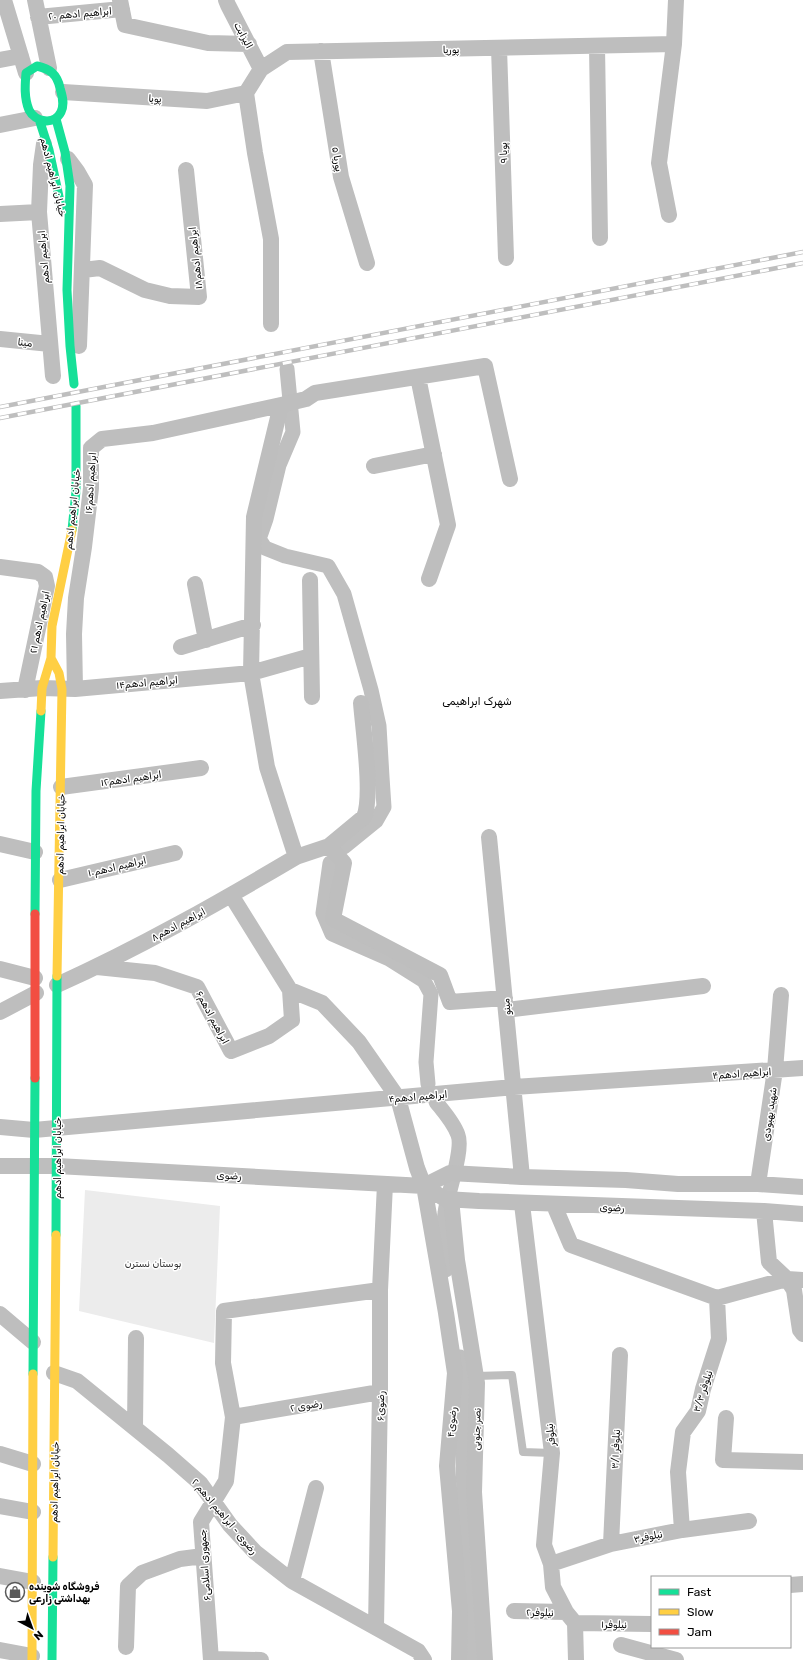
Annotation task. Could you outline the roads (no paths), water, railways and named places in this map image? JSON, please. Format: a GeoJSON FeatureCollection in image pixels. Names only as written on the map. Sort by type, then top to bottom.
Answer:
{"type":"FeatureCollection","features":[{"type":"Feature","properties":{"kind":"street"},"geometry":{"type":"LineString","coordinates":[[4,0],[26,73],[24,97],[31,113],[38,120]]}},
{"type":"Feature","properties":{"kind":"street"},"geometry":{"type":"LineString","coordinates":[[0,126],[38,120],[49,123],[56,119],[62,110],[63,92],[56,75],[49,68],[35,0]]}},
{"type":"Feature","properties":{"kind":"street","name":"الیزابت"},"geometry":{"type":"LineString","coordinates":[[226,0],[261,69]]}},
{"type":"Feature","properties":{"kind":"street"},"geometry":{"type":"LineString","coordinates":[[669,215],[659,163],[674,44],[676,0]]}},
{"type":"Feature","properties":{"kind":"street"},"geometry":{"type":"LineString","coordinates":[[121,4],[125,25],[208,43],[249,44]]}},
{"type":"Feature","properties":{"kind":"street","name":"ابراهیم ادهم ۲۰"},"geometry":{"type":"LineString","coordinates":[[38,17],[121,4]]}},
{"type":"Feature","properties":{"kind":"street","name":"پوریا"},"geometry":{"type":"LineString","coordinates":[[246,92],[261,69],[287,52],[674,44]]}},
{"type":"Feature","properties":{"kind":"street"},"geometry":{"type":"LineString","coordinates":[[598,46],[600,238]]}},
{"type":"Feature","properties":{"kind":"street","name":"پویا ۹"},"geometry":{"type":"LineString","coordinates":[[499,48],[506,258]]}},
{"type":"Feature","properties":{"kind":"street","name":"پوریا ۵"},"geometry":{"type":"LineString","coordinates":[[321,51],[341,177],[368,263]]}},
{"type":"Feature","properties":{"kind":"street"},"geometry":{"type":"LineString","coordinates":[[0,60],[21,56]]}},
{"type":"Feature","properties":{"kind":"street"},"geometry":{"type":"LineString","coordinates":[[26,73],[37,66],[49,68]]}},
{"type":"Feature","properties":{"kind":"street","name":"پویا"},"geometry":{"type":"LineString","coordinates":[[63,92],[207,101],[246,92]]}},
{"type":"Feature","properties":{"kind":"street"},"geometry":{"type":"LineString","coordinates":[[246,92],[255,153],[271,239],[271,324]]}},
{"type":"Feature","properties":{"kind":"street","name":"خیابان ابراهیم ادهم"},"geometry":{"type":"LineString","coordinates":[[56,119],[68,159],[70,174],[70,210],[68,232],[69,352],[74,384]]}},
{"type":"Feature","properties":{"kind":"street","name":"خیابان ابراهیم ادهم"},"geometry":{"type":"LineString","coordinates":[[38,120],[49,150],[68,232]]}},
{"type":"Feature","properties":{"kind":"street","name":"ابراهیم ادهم"},"geometry":{"type":"LineString","coordinates":[[45,139],[41,165],[39,212],[53,376]]}},
{"type":"Feature","properties":{"kind":"street"},"geometry":{"type":"LineString","coordinates":[[68,159],[77,170],[85,185],[83,270],[79,318],[79,363]]}},
{"type":"Feature","properties":{"kind":"street","name":"ابراهیم ادهم۱۸"},"geometry":{"type":"LineString","coordinates":[[83,270],[100,268],[145,290],[170,296],[198,297],[186,170]]}},
{"type":"Feature","properties":{"kind":"street"},"geometry":{"type":"LineString","coordinates":[[0,214],[39,212]]}},
{"type":"Feature","properties":{"kind":"street","name":"مینا"},"geometry":{"type":"LineString","coordinates":[[0,339],[50,344]]}},
{"type":"Feature","properties":{"kind":"street"},"geometry":{"type":"LineString","coordinates":[[296,857],[268,766],[251,673],[254,517],[281,405],[306,399],[315,393],[485,366],[510,479]]}},
{"type":"Feature","properties":{"kind":"street"},"geometry":{"type":"LineString","coordinates":[[418,377],[448,525],[429,579]]}},
{"type":"Feature","properties":{"kind":"street","name":"ابراهیم ادهم۱۶"},"geometry":{"type":"LineString","coordinates":[[69,689],[76,598],[91,488],[91,448],[102,439],[153,433],[281,405]]}},
{"type":"Feature","properties":{"kind":"street","name":"خیابان ابراهیم ادهم"},"geometry":{"type":"LineString","coordinates":[[32,1658],[36,791],[42,688],[51,658],[52,626],[72,532],[75,505],[77,452],[76,406]]}},
{"type":"Feature","properties":{"kind":"street"},"geometry":{"type":"LineString","coordinates":[[374,466],[434,454]]}},
{"type":"Feature","properties":{"kind":"street","name":"ابراهیم ادهم ۲۱"},"geometry":{"type":"LineString","coordinates":[[0,567],[38,572],[44,577],[47,586],[25,690]]}},
{"type":"Feature","properties":{"kind":"street"},"geometry":{"type":"LineString","coordinates":[[310,580],[312,696]]}},
{"type":"Feature","properties":{"kind":"street"},"geometry":{"type":"LineString","coordinates":[[195,584],[206,640]]}},
{"type":"Feature","properties":{"kind":"street"},"geometry":{"type":"LineString","coordinates":[[181,647],[253,625]]}},
{"type":"Feature","properties":{"kind":"street","name":"ابراهیم ادهم۱۴"},"geometry":{"type":"LineString","coordinates":[[0,691],[42,688],[69,689],[251,673],[311,656]]}},
{"type":"Feature","properties":{"kind":"street","name":"خیابان ابراهیم ادهم"},"geometry":{"type":"LineString","coordinates":[[51,658],[69,689],[61,787],[57,985],[57,1166],[52,1660]]}},
{"type":"Feature","properties":{"kind":"street"},"geometry":{"type":"LineString","coordinates":[[361,703],[368,795],[367,810],[364,817],[329,846],[344,863],[333,919],[440,975],[450,1002],[506,1004],[703,986]]}},
{"type":"Feature","properties":{"kind":"street","name":"ابراهیم ادهم۱۲"},"geometry":{"type":"LineString","coordinates":[[61,787],[201,768]]}},
{"type":"Feature","properties":{"kind":"street","name":"مینو"},"geometry":{"type":"LineString","coordinates":[[489,837],[522,1177]]}},
{"type":"Feature","properties":{"kind":"street"},"geometry":{"type":"LineString","coordinates":[[0,844],[35,852]]}},
{"type":"Feature","properties":{"kind":"street","name":"ابراهیم ادهم۸"},"geometry":{"type":"LineString","coordinates":[[57,985],[97,967],[231,895],[296,857],[329,846]]}},
{"type":"Feature","properties":{"kind":"street","name":"ابراهیم ادهم۱۰"},"geometry":{"type":"LineString","coordinates":[[60,880],[175,853]]}},
{"type":"Feature","properties":{"kind":"street"},"geometry":{"type":"LineString","coordinates":[[231,895],[290,990]]}},
{"type":"Feature","properties":{"kind":"street","name":"ابراهیم ادهم۶"},"geometry":{"type":"LineString","coordinates":[[97,967],[155,973],[197,987],[231,1051],[269,1036],[292,1020],[290,990]]}},
{"type":"Feature","properties":{"kind":"street"},"geometry":{"type":"LineString","coordinates":[[0,970],[35,986],[0,1012]]}},
{"type":"Feature","properties":{"kind":"street","name":"رضوی۴"},"geometry":{"type":"LineString","coordinates":[[290,990],[322,1003],[359,1042],[398,1098],[417,1168],[424,1186],[455,1373],[447,1466],[460,1611],[459,1660]]}},
{"type":"Feature","properties":{"kind":"street","name":"شهید بهبودی"},"geometry":{"type":"LineString","coordinates":[[758,1184],[775,1070],[781,995]]}},
{"type":"Feature","properties":{"kind":"street","name":"ابراهیم ادهم۴"},"geometry":{"type":"LineString","coordinates":[[0,1127],[34,1130],[514,1087],[803,1068]]}},
{"type":"Feature","properties":{"kind":"street","name":"رضوی"},"geometry":{"type":"LineString","coordinates":[[0,1166],[57,1166],[424,1186],[445,1199],[522,1204],[764,1211],[803,1214]]}},
{"type":"Feature","properties":{"kind":"street","name":"رضوی"},"geometry":{"type":"LineString","coordinates":[[424,1186],[450,1173],[626,1180],[678,1184],[758,1184],[803,1187]]}},
{"type":"Feature","properties":{"kind":"street","name":"رضوی۶"},"geometry":{"type":"LineString","coordinates":[[376,1627],[380,1392],[380,1290],[385,1184]]}},
{"type":"Feature","properties":{"kind":"street"},"geometry":{"type":"LineString","coordinates":[[678,1184],[678,1209]]}},
{"type":"Feature","properties":{"kind":"street","name":"نصر جنوبی"},"geometry":{"type":"LineString","coordinates":[[451,1199],[457,1260],[476,1376],[474,1492],[485,1660]]}},
{"type":"Feature","properties":{"kind":"street","name":"نیلوفر"},"geometry":{"type":"LineString","coordinates":[[522,1204],[552,1453],[544,1545],[551,1564],[553,1587],[571,1618],[576,1660]]}},
{"type":"Feature","properties":{"kind":"street"},"geometry":{"type":"LineString","coordinates":[[554,1205],[571,1245],[717,1298],[787,1279],[803,1280]]}},
{"type":"Feature","properties":{"kind":"street"},"geometry":{"type":"LineString","coordinates":[[764,1211],[769,1262],[787,1279],[794,1290],[800,1330],[803,1334]]}},
{"type":"Feature","properties":{"kind":"street","name":"جمهوری اسلامی۶"},"geometry":{"type":"LineString","coordinates":[[211,1660],[201,1522],[215,1502],[226,1481],[233,1417],[223,1363],[224,1311],[380,1290]]}},
{"type":"Feature","properties":{"kind":"street","name":"نیلوفر ۳/۳"},"geometry":{"type":"LineString","coordinates":[[682,1530],[678,1472],[683,1432],[698,1411],[703,1389],[719,1339],[717,1298]]}},
{"type":"Feature","properties":{"kind":"street"},"geometry":{"type":"LineString","coordinates":[[0,1314],[33,1342]]}},
{"type":"Feature","properties":{"kind":"street"},"geometry":{"type":"LineString","coordinates":[[135,1427],[136,1338]]}},
{"type":"Feature","properties":{"kind":"street","name":"نیلوفر ۳/۱"},"geometry":{"type":"LineString","coordinates":[[611,1544],[620,1355]]}},
{"type":"Feature","properties":{"kind":"street","name":"رضوی - ابراهیم ادهم ۲"},"geometry":{"type":"LineString","coordinates":[[54,1373],[77,1381],[135,1427],[200,1483],[230,1525],[255,1552],[292,1582],[418,1651],[424,1660]]}},
{"type":"Feature","properties":{"kind":"street","name":"رضوی ۲"},"geometry":{"type":"LineString","coordinates":[[233,1417],[380,1392]]}},
{"type":"Feature","properties":{"kind":"street"},"geometry":{"type":"LineString","coordinates":[[726,1418],[723,1460],[803,1462]]}},
{"type":"Feature","properties":{"kind":"street"},"geometry":{"type":"LineString","coordinates":[[0,1454],[33,1464]]}},
{"type":"Feature","properties":{"kind":"street"},"geometry":{"type":"LineString","coordinates":[[292,1582],[316,1488]]}},
{"type":"Feature","properties":{"kind":"street"},"geometry":{"type":"LineString","coordinates":[[0,1506],[33,1512]]}},
{"type":"Feature","properties":{"kind":"street","name":"نیلوفر۳"},"geometry":{"type":"LineString","coordinates":[[551,1564],[611,1544],[682,1530],[748,1521]]}},
{"type":"Feature","properties":{"kind":"street"},"geometry":{"type":"LineString","coordinates":[[126,1647],[128,1586],[142,1573],[180,1559],[203,1556]]}},
{"type":"Feature","properties":{"kind":"street"},"geometry":{"type":"LineString","coordinates":[[0,1576],[33,1582]]}},
{"type":"Feature","properties":{"kind":"street"},"geometry":{"type":"LineString","coordinates":[[791,1585],[803,1584]]}},
{"type":"Feature","properties":{"kind":"street","name":"نیلوفر۲"},"geometry":{"type":"LineString","coordinates":[[514,1611],[571,1618]]}},
{"type":"Feature","properties":{"kind":"street","name":"نیلوفر۱"},"geometry":{"type":"LineString","coordinates":[[571,1618],[651,1624]]}},
{"type":"Feature","properties":{"kind":"street"},"geometry":{"type":"LineString","coordinates":[[620,1645],[676,1660]]}},
{"type":"Feature","properties":{"kind":"street"},"geometry":{"type":"LineString","coordinates":[[0,1650],[32,1658]]}},
{"type":"Feature","properties":{"kind":"street"},"geometry":{"type":"LineString","coordinates":[[211,1660],[261,1660]]}},
{"type":"Feature","properties":{"kind":"lane"},"geometry":{"type":"LineString","coordinates":[[476,1376],[512,1375],[522,1452],[552,1453]]}},
{"type":"Feature","properties":{"kind":"waterway"},"geometry":{"type":"LineString","coordinates":[[287,369],[293,432],[279,465],[266,519],[259,539],[265,548],[285,556],[328,566],[344,594],[371,690],[379,726],[384,807],[376,821],[344,847]]}},
{"type":"Feature","properties":{"kind":"waterway"},"geometry":{"type":"LineString","coordinates":[[330,863],[323,913],[332,934],[389,959],[424,981],[431,994],[426,1062],[428,1084]]}},
{"type":"Feature","properties":{"kind":"waterway"},"geometry":{"type":"LineString","coordinates":[[436,1102],[454,1126],[459,1142],[457,1162],[446,1205],[443,1227],[446,1270]]}},
{"type":"Feature","properties":{"kind":"waterway"},"geometry":{"type":"LineString","coordinates":[[460,1357],[463,1375],[463,1469],[471,1660]]}},
{"type":"Feature","properties":{"kind":"railway"},"geometry":{"type":"LineString","coordinates":[[0,407],[803,252]]}},
{"type":"Feature","properties":{"kind":"railway"},"geometry":{"type":"LineString","coordinates":[[0,418],[803,263]]}},
{"type":"Feature","properties":{"kind":"place","name":"فروشگاه شوینده بهداشتی زارعی"},"geometry":{"type":"Point","coordinates":[15,1592]}},
{"type":"Feature","properties":{"kind":"district","name":"شهرک ابراهیمی"},"geometry":{"type":"Point","coordinates":[477,701]}},
{"type":"Feature","properties":{"kind":"park label","name":"بوستان نسترن"},"geometry":{"type":"Point","coordinates":[153,1263]}}]}
